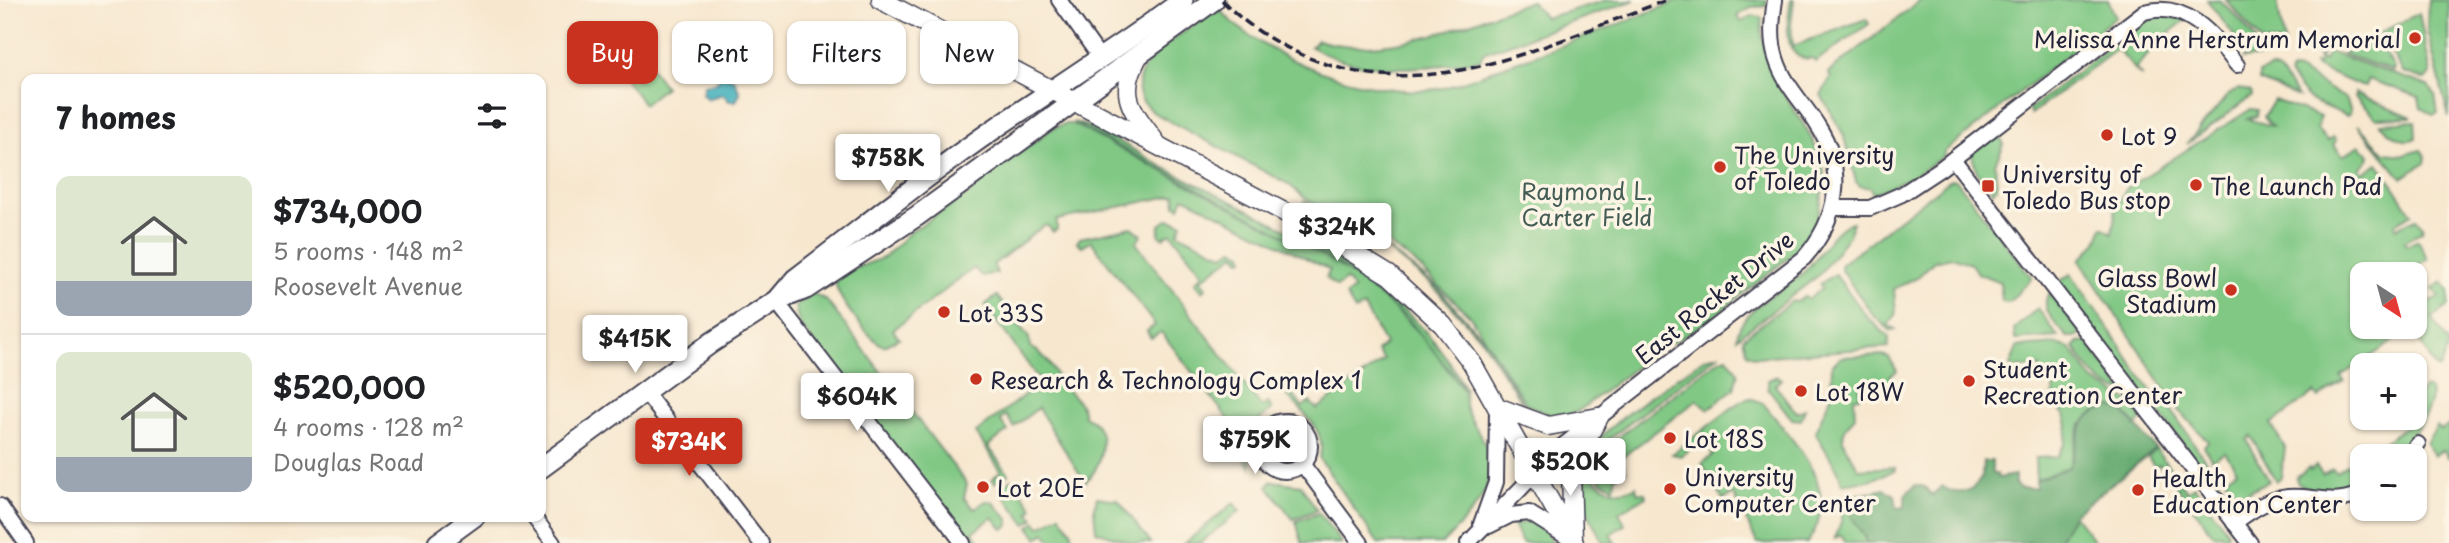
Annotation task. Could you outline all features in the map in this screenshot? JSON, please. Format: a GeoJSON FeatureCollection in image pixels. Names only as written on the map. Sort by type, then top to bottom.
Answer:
{"type":"FeatureCollection","features":[{"type":"Feature","properties":{"kind":"main road"},"geometry":{"type":"LineString","coordinates":[[873,245],[869,234],[965,152],[1183,0]]}},
{"type":"Feature","properties":{"kind":"main road"},"geometry":{"type":"LineString","coordinates":[[546,464],[776,301],[806,289],[873,245],[1214,0]]}},
{"type":"Feature","properties":{"kind":"main road"},"geometry":{"type":"LineString","coordinates":[[776,301],[795,279],[919,190]]}},
{"type":"Feature","properties":{"kind":"main road"},"geometry":{"type":"LineString","coordinates":[[438,543],[467,522]]}},
{"type":"Feature","properties":{"kind":"street"},"geometry":{"type":"LineString","coordinates":[[881,0],[1334,239],[1389,275],[1428,309],[1459,343],[1573,542]]}},
{"type":"Feature","properties":{"kind":"street"},"geometry":{"type":"LineString","coordinates":[[1059,0],[1101,59]]}},
{"type":"Feature","properties":{"kind":"street","name":"East Rocket Drive"},"geometry":{"type":"LineString","coordinates":[[1468,543],[1533,473],[1599,417],[1804,258],[1826,229],[1833,208],[1835,180],[1825,138],[1788,85],[1776,57],[1772,27],[1775,0]]}},
{"type":"Feature","properties":{"kind":"street"},"geometry":{"type":"LineString","coordinates":[[1833,208],[1860,209],[1885,203],[1953,159],[2136,18],[2159,4],[2171,3],[2189,8],[2237,65]]}},
{"type":"Feature","properties":{"kind":"street"},"geometry":{"type":"LineString","coordinates":[[1139,55],[1128,76],[1127,94],[1130,105],[1158,147]]}},
{"type":"Feature","properties":{"kind":"street"},"geometry":{"type":"LineString","coordinates":[[1953,159],[2250,543]]}},
{"type":"Feature","properties":{"kind":"street"},"geometry":{"type":"LineString","coordinates":[[776,301],[963,543]]}},
{"type":"Feature","properties":{"kind":"street"},"geometry":{"type":"LineString","coordinates":[[645,392],[761,543]]}},
{"type":"Feature","properties":{"kind":"street"},"geometry":{"type":"LineString","coordinates":[[1497,407],[1548,426],[1599,417]]}},
{"type":"Feature","properties":{"kind":"street"},"geometry":{"type":"LineString","coordinates":[[1478,532],[1496,482],[1497,407]]}},
{"type":"Feature","properties":{"kind":"street"},"geometry":{"type":"LineString","coordinates":[[1573,542],[1571,472],[1575,458],[1599,417]]}},
{"type":"Feature","properties":{"kind":"street"},"geometry":{"type":"LineString","coordinates":[[1303,465],[1361,543]]}},
{"type":"Feature","properties":{"kind":"street"},"geometry":{"type":"LineString","coordinates":[[2234,523],[2274,500],[2293,497],[2340,500],[2350,496]]}},
{"type":"Feature","properties":{"kind":"street"},"geometry":{"type":"LineString","coordinates":[[0,506],[26,543]]}},
{"type":"Feature","properties":{"kind":"street"},"geometry":{"type":"LineString","coordinates":[[1478,532],[1511,515],[1529,513],[1573,542]]}},
{"type":"Feature","properties":{"kind":"street"},"geometry":{"type":"LineString","coordinates":[[537,522],[553,543]]}},
{"type":"Feature","properties":{"kind":"green space"},"geometry":{"type":"Polygon","coordinates":[[[1607,0],[1635,0],[1483,53],[1480,60],[1394,68],[1351,63],[1311,47],[1317,40],[1371,46],[1398,43],[1453,29],[1531,1],[1545,18],[1607,0]]]}},
{"type":"Feature","properties":{"kind":"green space","name":"Raymond L. Carter Field"},"geometry":{"type":"Polygon","coordinates":[[[1681,0],[1767,0],[1766,6],[1751,7],[1737,16],[1741,22],[1753,15],[1762,18],[1763,42],[1768,64],[1820,157],[1825,179],[1816,180],[1817,187],[1824,187],[1817,222],[1807,239],[1792,255],[1705,323],[1647,358],[1639,354],[1636,356],[1640,364],[1577,412],[1550,421],[1549,414],[1527,405],[1470,316],[1414,262],[1375,235],[1307,200],[1288,184],[1154,113],[1141,98],[1139,83],[1145,68],[1156,54],[1219,9],[1262,44],[1319,71],[1381,88],[1410,90],[1437,89],[1463,82],[1681,0]]]}},
{"type":"Feature","properties":{"kind":"green space"},"geometry":{"type":"Polygon","coordinates":[[[1791,0],[1794,0],[1791,24],[1793,46],[1866,19],[1869,24],[1815,62],[1813,58],[1803,58],[1795,54],[1791,47],[1788,18],[1791,0]]]}},
{"type":"Feature","properties":{"kind":"green space"},"geometry":{"type":"Polygon","coordinates":[[[1921,0],[2108,0],[2116,17],[1944,152],[1944,156],[1910,178],[1872,194],[1871,188],[1860,186],[1856,182],[1843,134],[1821,95],[1831,77],[1828,73],[1921,0]]]}},
{"type":"Feature","properties":{"kind":"green space"},"geometry":{"type":"Polygon","coordinates":[[[2207,0],[2220,0],[2239,19],[2257,43],[2260,57],[2243,59],[2247,53],[2207,0]]]}},
{"type":"Feature","properties":{"kind":"green space"},"geometry":{"type":"Polygon","coordinates":[[[2226,0],[2277,0],[2284,43],[2262,42],[2226,0]]]}},
{"type":"Feature","properties":{"kind":"green space"},"geometry":{"type":"Polygon","coordinates":[[[2428,0],[2449,0],[2449,118],[2427,30],[2428,0]]]}},
{"type":"Feature","properties":{"kind":"green space"},"geometry":{"type":"Polygon","coordinates":[[[2419,13],[2431,74],[2426,80],[2403,72],[2380,33],[2419,13]]]}},
{"type":"Feature","properties":{"kind":"green space"},"geometry":{"type":"Polygon","coordinates":[[[2153,14],[2187,19],[2160,40],[2135,70],[2117,49],[2031,114],[2028,110],[2153,14]]]}},
{"type":"Feature","properties":{"kind":"green space"},"geometry":{"type":"Polygon","coordinates":[[[2375,35],[2394,68],[2393,71],[2342,54],[2375,35]]]}},
{"type":"Feature","properties":{"kind":"green space"},"geometry":{"type":"Polygon","coordinates":[[[2322,51],[2320,59],[2324,61],[2328,52],[2429,86],[2435,95],[2438,113],[2433,115],[2421,108],[2419,97],[2368,79],[2365,87],[2358,85],[2316,67],[2314,64],[2319,63],[2318,55],[2322,51]]]}},
{"type":"Feature","properties":{"kind":"green space"},"geometry":{"type":"Polygon","coordinates":[[[2271,68],[2279,71],[2298,97],[2259,81],[2259,73],[2271,68]]]}},
{"type":"Feature","properties":{"kind":"green space"},"geometry":{"type":"Polygon","coordinates":[[[2291,70],[2299,71],[2346,99],[2351,111],[2347,116],[2309,100],[2289,75],[2291,70]]]}},
{"type":"Feature","properties":{"kind":"green space"},"geometry":{"type":"Polygon","coordinates":[[[658,77],[665,87],[644,104],[629,84],[658,84],[658,77]]]}},
{"type":"Feature","properties":{"kind":"green space"},"geometry":{"type":"Polygon","coordinates":[[[2239,88],[2251,92],[2252,96],[2187,144],[2226,97],[2239,88]]]}},
{"type":"Feature","properties":{"kind":"green space"},"geometry":{"type":"Polygon","coordinates":[[[2355,93],[2412,117],[2376,118],[2355,97],[2355,93]]]}},
{"type":"Feature","properties":{"kind":"green space","name":"Glass Bowl Stadium"},"geometry":{"type":"Polygon","coordinates":[[[2274,100],[2320,117],[2317,130],[2328,141],[2333,137],[2336,141],[2333,144],[2343,156],[2359,145],[2370,155],[2369,160],[2360,168],[2363,173],[2378,163],[2386,174],[2369,187],[2370,190],[2389,179],[2412,214],[2395,224],[2396,228],[2416,219],[2423,226],[2422,231],[2404,242],[2406,246],[2418,240],[2428,259],[2423,262],[2350,262],[2350,340],[2395,340],[2376,353],[2350,353],[2350,370],[2341,376],[2344,381],[2318,398],[2314,393],[2271,424],[2285,448],[2281,477],[2276,481],[2251,436],[2247,440],[2269,481],[2239,496],[2225,478],[2237,470],[2225,452],[2212,460],[2204,446],[2208,441],[2178,409],[2080,260],[2097,242],[2103,227],[2112,233],[2116,207],[2127,188],[2251,109],[2258,110],[2257,116],[2247,119],[2272,126],[2264,117],[2274,100]]]}},
{"type":"Feature","properties":{"kind":"green space"},"geometry":{"type":"Polygon","coordinates":[[[2415,121],[2416,138],[2410,140],[2396,137],[2380,123],[2415,121]]]}},
{"type":"Feature","properties":{"kind":"green space"},"geometry":{"type":"Polygon","coordinates":[[[1073,122],[1106,135],[1333,256],[1373,284],[1410,315],[1441,350],[1466,391],[1408,319],[1349,270],[1073,122]]]}},
{"type":"Feature","properties":{"kind":"green space"},"geometry":{"type":"Polygon","coordinates":[[[1073,124],[1322,255],[1375,292],[1422,336],[1463,390],[1466,409],[1486,447],[1490,463],[1488,483],[1479,502],[1443,543],[1378,543],[1319,458],[1321,447],[1316,428],[1280,387],[1283,378],[1293,378],[1294,383],[1288,388],[1302,407],[1310,402],[1317,409],[1384,360],[1377,351],[1385,344],[1364,307],[1355,311],[1346,296],[1354,290],[1346,280],[1337,287],[1326,278],[1330,270],[1184,197],[1180,207],[1176,205],[1175,195],[1057,220],[1057,229],[1053,232],[1047,225],[1042,227],[993,265],[997,273],[981,276],[974,268],[893,330],[899,338],[884,346],[870,336],[846,306],[836,286],[836,280],[846,272],[885,257],[910,232],[970,193],[975,185],[1053,128],[1073,124]]]}},
{"type":"Feature","properties":{"kind":"green space"},"geometry":{"type":"Polygon","coordinates":[[[2358,125],[2385,153],[2404,155],[2421,150],[2426,157],[2425,163],[2402,178],[2358,125]]]}},
{"type":"Feature","properties":{"kind":"green space"},"geometry":{"type":"Polygon","coordinates":[[[1992,137],[1999,137],[2004,144],[1995,164],[1997,187],[1992,193],[1989,182],[1986,184],[1977,172],[1971,153],[1992,137]]]}},
{"type":"Feature","properties":{"kind":"green space"},"geometry":{"type":"Polygon","coordinates":[[[1952,179],[1958,182],[2032,278],[2009,302],[2002,301],[2000,282],[1977,273],[1971,264],[1952,257],[1934,261],[1919,276],[1894,289],[1896,315],[1888,325],[1895,329],[1891,331],[1874,316],[1841,270],[1841,264],[1952,179]]]}},
{"type":"Feature","properties":{"kind":"green space"},"geometry":{"type":"Polygon","coordinates":[[[1303,201],[1377,241],[1437,287],[1486,342],[1528,412],[1481,339],[1432,285],[1385,248],[1303,201]]]}},
{"type":"Feature","properties":{"kind":"green space"},"geometry":{"type":"Polygon","coordinates":[[[1168,219],[1182,223],[1178,233],[1224,255],[1233,249],[1243,253],[1244,259],[1241,260],[1235,254],[1201,280],[1206,288],[1202,291],[1195,282],[1203,274],[1171,233],[1163,238],[1159,235],[1160,225],[1168,219]]]}},
{"type":"Feature","properties":{"kind":"green space"},"geometry":{"type":"Polygon","coordinates":[[[1853,222],[1849,235],[1819,275],[1737,338],[1739,328],[1752,310],[1801,275],[1832,237],[1853,222]]]}},
{"type":"Feature","properties":{"kind":"green space"},"geometry":{"type":"Polygon","coordinates":[[[1132,227],[1142,235],[1136,243],[1262,407],[1268,403],[1272,409],[1256,423],[1250,435],[1251,468],[1227,436],[1235,428],[1161,332],[1151,338],[1147,331],[1155,325],[1091,241],[1082,246],[1077,242],[1080,238],[1132,227]]]}},
{"type":"Feature","properties":{"kind":"green space"},"geometry":{"type":"Polygon","coordinates":[[[1835,274],[1868,318],[1889,337],[1888,347],[1756,357],[1747,353],[1743,338],[1792,301],[1797,302],[1805,296],[1808,299],[1822,288],[1820,284],[1835,274]]]}},
{"type":"Feature","properties":{"kind":"green space"},"geometry":{"type":"Polygon","coordinates":[[[2071,274],[2153,394],[2158,391],[2168,405],[2234,503],[2233,507],[2058,283],[2071,274]]]}},
{"type":"Feature","properties":{"kind":"green space","name":"Glass Bowl Stadium"},"geometry":{"type":"Polygon","coordinates":[[[2443,282],[2449,291],[2449,306],[2432,317],[2449,345],[2439,369],[2419,340],[2427,340],[2427,303],[2440,297],[2433,288],[2443,282]]]}},
{"type":"Feature","properties":{"kind":"green space"},"geometry":{"type":"Polygon","coordinates":[[[812,293],[826,300],[967,484],[964,498],[974,509],[986,501],[993,502],[1009,520],[1009,526],[1003,529],[993,517],[973,532],[981,543],[966,543],[799,323],[795,307],[812,293]]]}},
{"type":"Feature","properties":{"kind":"green space"},"geometry":{"type":"Polygon","coordinates":[[[2049,293],[2081,334],[2078,337],[2067,337],[2050,316],[2046,305],[2049,293]]]}},
{"type":"Feature","properties":{"kind":"green space"},"geometry":{"type":"Polygon","coordinates":[[[997,296],[1029,338],[1030,347],[1045,358],[1059,384],[1075,397],[1084,416],[1098,427],[1102,443],[1099,461],[1085,482],[1038,408],[1014,427],[1006,415],[1000,420],[1008,431],[988,446],[1008,474],[995,483],[992,479],[1001,471],[976,433],[1027,393],[1037,390],[1034,385],[1040,381],[985,305],[997,296]]]}},
{"type":"Feature","properties":{"kind":"green space"},"geometry":{"type":"Polygon","coordinates":[[[2038,308],[2058,337],[2015,340],[2014,329],[2038,308]]]}},
{"type":"Feature","properties":{"kind":"green space"},"geometry":{"type":"Polygon","coordinates":[[[2087,342],[2125,392],[2101,382],[2089,369],[2074,347],[2078,343],[2087,342]]]}},
{"type":"Feature","properties":{"kind":"green space"},"geometry":{"type":"Polygon","coordinates":[[[2057,344],[2070,348],[2093,380],[2128,401],[2142,419],[2137,426],[2124,412],[2081,424],[2069,467],[2036,480],[2035,458],[2057,457],[2065,443],[2068,425],[2065,415],[2054,405],[2053,385],[2047,385],[2046,376],[2040,376],[2040,367],[2010,366],[2017,347],[2057,344]]]}},
{"type":"Feature","properties":{"kind":"green space"},"geometry":{"type":"Polygon","coordinates":[[[1718,355],[1584,458],[1607,431],[1640,404],[1705,358],[1718,355]]]}},
{"type":"Feature","properties":{"kind":"green space"},"geometry":{"type":"Polygon","coordinates":[[[1727,357],[1738,372],[1734,389],[1708,409],[1697,400],[1621,458],[1626,471],[1616,475],[1614,487],[1602,481],[1587,461],[1719,360],[1727,357]]]}},
{"type":"Feature","properties":{"kind":"green space"},"geometry":{"type":"Polygon","coordinates":[[[1841,357],[1889,357],[1897,371],[1890,376],[1891,385],[1860,387],[1860,397],[1854,398],[1855,417],[1847,426],[1843,439],[1858,469],[1895,467],[1895,470],[1874,479],[1842,484],[1838,471],[1815,432],[1831,396],[1832,365],[1841,357]]]}},
{"type":"Feature","properties":{"kind":"green space"},"geometry":{"type":"Polygon","coordinates":[[[1777,376],[1782,379],[1775,385],[1797,413],[1805,409],[1801,420],[1792,419],[1768,388],[1768,380],[1777,376]]]}},
{"type":"Feature","properties":{"kind":"green space"},"geometry":{"type":"Polygon","coordinates":[[[2427,389],[2431,399],[2427,410],[2427,389]]]}},
{"type":"Feature","properties":{"kind":"green space"},"geometry":{"type":"Polygon","coordinates":[[[1750,398],[1763,403],[1812,469],[1819,487],[1821,505],[1818,524],[1807,543],[1757,543],[1734,494],[1723,500],[1702,464],[1713,455],[1702,440],[1681,456],[1672,454],[1741,401],[1750,398]]]}},
{"type":"Feature","properties":{"kind":"green space"},"geometry":{"type":"Polygon","coordinates":[[[2110,406],[2124,412],[2156,449],[2074,514],[2057,543],[1867,543],[1847,508],[1846,504],[1862,494],[1884,489],[1895,495],[1897,508],[1905,507],[1905,495],[1915,485],[1925,487],[1932,495],[1942,486],[1964,492],[1974,487],[1982,477],[1983,461],[1992,461],[1992,474],[1997,474],[1997,478],[2015,475],[2015,484],[2020,488],[2036,488],[2036,480],[2069,467],[2084,422],[2110,406]]]}},
{"type":"Feature","properties":{"kind":"green space"},"geometry":{"type":"Polygon","coordinates":[[[2449,424],[2449,458],[2443,450],[2433,456],[2426,443],[2437,426],[2441,430],[2449,424]]]}},
{"type":"Feature","properties":{"kind":"green space"},"geometry":{"type":"Polygon","coordinates":[[[1285,430],[1296,435],[1301,446],[1296,457],[1285,462],[1274,457],[1269,446],[1274,435],[1285,430]]]}},
{"type":"Feature","properties":{"kind":"green space"},"geometry":{"type":"Polygon","coordinates":[[[2401,430],[2416,430],[2404,444],[2382,444],[2401,430]]]}},
{"type":"Feature","properties":{"kind":"green space"},"geometry":{"type":"Polygon","coordinates":[[[2156,449],[2187,491],[2194,486],[2228,532],[2226,539],[2221,534],[2214,535],[2159,464],[2155,467],[2147,456],[2156,449]]]}},
{"type":"Feature","properties":{"kind":"green space"},"geometry":{"type":"Polygon","coordinates":[[[2350,463],[2350,486],[2330,491],[2311,490],[2297,482],[2296,477],[2316,466],[2323,475],[2333,469],[2336,472],[2350,463]]]}},
{"type":"Feature","properties":{"kind":"green space"},"geometry":{"type":"Polygon","coordinates":[[[1585,468],[1608,488],[1621,491],[1636,486],[1637,492],[1645,493],[1646,497],[1619,512],[1625,525],[1610,534],[1615,543],[1603,543],[1582,501],[1578,476],[1585,468]]]}},
{"type":"Feature","properties":{"kind":"green space"},"geometry":{"type":"Polygon","coordinates":[[[1012,479],[1033,508],[1029,512],[1034,519],[1026,524],[999,489],[1012,479]]]}},
{"type":"Feature","properties":{"kind":"green space"},"geometry":{"type":"Polygon","coordinates":[[[1272,481],[1301,485],[1317,510],[1293,519],[1268,486],[1272,481]]]}},
{"type":"Feature","properties":{"kind":"green space"},"geometry":{"type":"Polygon","coordinates":[[[1862,494],[1846,504],[1867,543],[1846,543],[1841,535],[1835,538],[1842,519],[1843,496],[1862,494]]]}},
{"type":"Feature","properties":{"kind":"green space"},"geometry":{"type":"Polygon","coordinates":[[[1097,497],[1118,500],[1151,543],[1132,543],[1096,531],[1094,509],[1097,497]]]}},
{"type":"Feature","properties":{"kind":"green space"},"geometry":{"type":"Polygon","coordinates":[[[1234,503],[1240,511],[1200,543],[1185,543],[1234,503]]]}},
{"type":"Feature","properties":{"kind":"green space"},"geometry":{"type":"Polygon","coordinates":[[[1319,513],[1342,543],[1302,543],[1296,521],[1319,513]]]}},
{"type":"Feature","properties":{"kind":"green space"},"geometry":{"type":"Polygon","coordinates":[[[2073,514],[2096,543],[2057,543],[2073,514]]]}},
{"type":"Feature","properties":{"kind":"green space"},"geometry":{"type":"Polygon","coordinates":[[[1060,515],[1072,532],[1072,543],[1053,543],[1045,533],[1038,538],[1029,527],[1036,522],[1040,527],[1060,515]]]}},
{"type":"Feature","properties":{"kind":"green space"},"geometry":{"type":"Polygon","coordinates":[[[1527,519],[1541,525],[1554,543],[1522,543],[1513,525],[1527,522],[1527,519]]]}},
{"type":"Feature","properties":{"kind":"water"},"geometry":{"type":"Polygon","coordinates":[[[736,84],[740,93],[736,101],[729,101],[723,94],[708,99],[702,94],[704,85],[736,84]]]}},
{"type":"Feature","properties":{"kind":"railway"},"geometry":{"type":"LineString","coordinates":[[1222,0],[1259,31],[1300,54],[1347,70],[1394,76],[1440,73],[1486,64],[1577,35],[1667,0]]}},
{"type":"Feature","properties":{"kind":"place","name":"Melissa Anne Herstrum Memorial"},"geometry":{"type":"Point","coordinates":[2415,38]}},
{"type":"Feature","properties":{"kind":"place","name":"Lot 9"},"geometry":{"type":"Point","coordinates":[2107,135]}},
{"type":"Feature","properties":{"kind":"place","name":"The University of Toledo"},"geometry":{"type":"Point","coordinates":[1720,167]}},
{"type":"Feature","properties":{"kind":"place","name":"The Launch Pad"},"geometry":{"type":"Point","coordinates":[2196,185]}},
{"type":"Feature","properties":{"kind":"place","name":"University of Toledo Bus stop"},"geometry":{"type":"Point","coordinates":[1988,186]}},
{"type":"Feature","properties":{"kind":"place","name":"Glass Bowl Stadium"},"geometry":{"type":"Point","coordinates":[2231,290]}},
{"type":"Feature","properties":{"kind":"place","name":"Lot 33S"},"geometry":{"type":"Point","coordinates":[944,312]}},
{"type":"Feature","properties":{"kind":"place","name":"Research & Technology Complex 1"},"geometry":{"type":"Point","coordinates":[976,379]}},
{"type":"Feature","properties":{"kind":"place","name":"Student Recreation Center"},"geometry":{"type":"Point","coordinates":[1969,381]}},
{"type":"Feature","properties":{"kind":"place","name":"Lot 18W"},"geometry":{"type":"Point","coordinates":[1801,391]}},
{"type":"Feature","properties":{"kind":"place","name":"Lot 18S"},"geometry":{"type":"Point","coordinates":[1670,438]}},
{"type":"Feature","properties":{"kind":"place","name":"Lot 20E"},"geometry":{"type":"Point","coordinates":[983,487]}},
{"type":"Feature","properties":{"kind":"place","name":"University Computer Center"},"geometry":{"type":"Point","coordinates":[1670,489]}},
{"type":"Feature","properties":{"kind":"place","name":"Health Education Center"},"geometry":{"type":"Point","coordinates":[2138,490]}}]}
